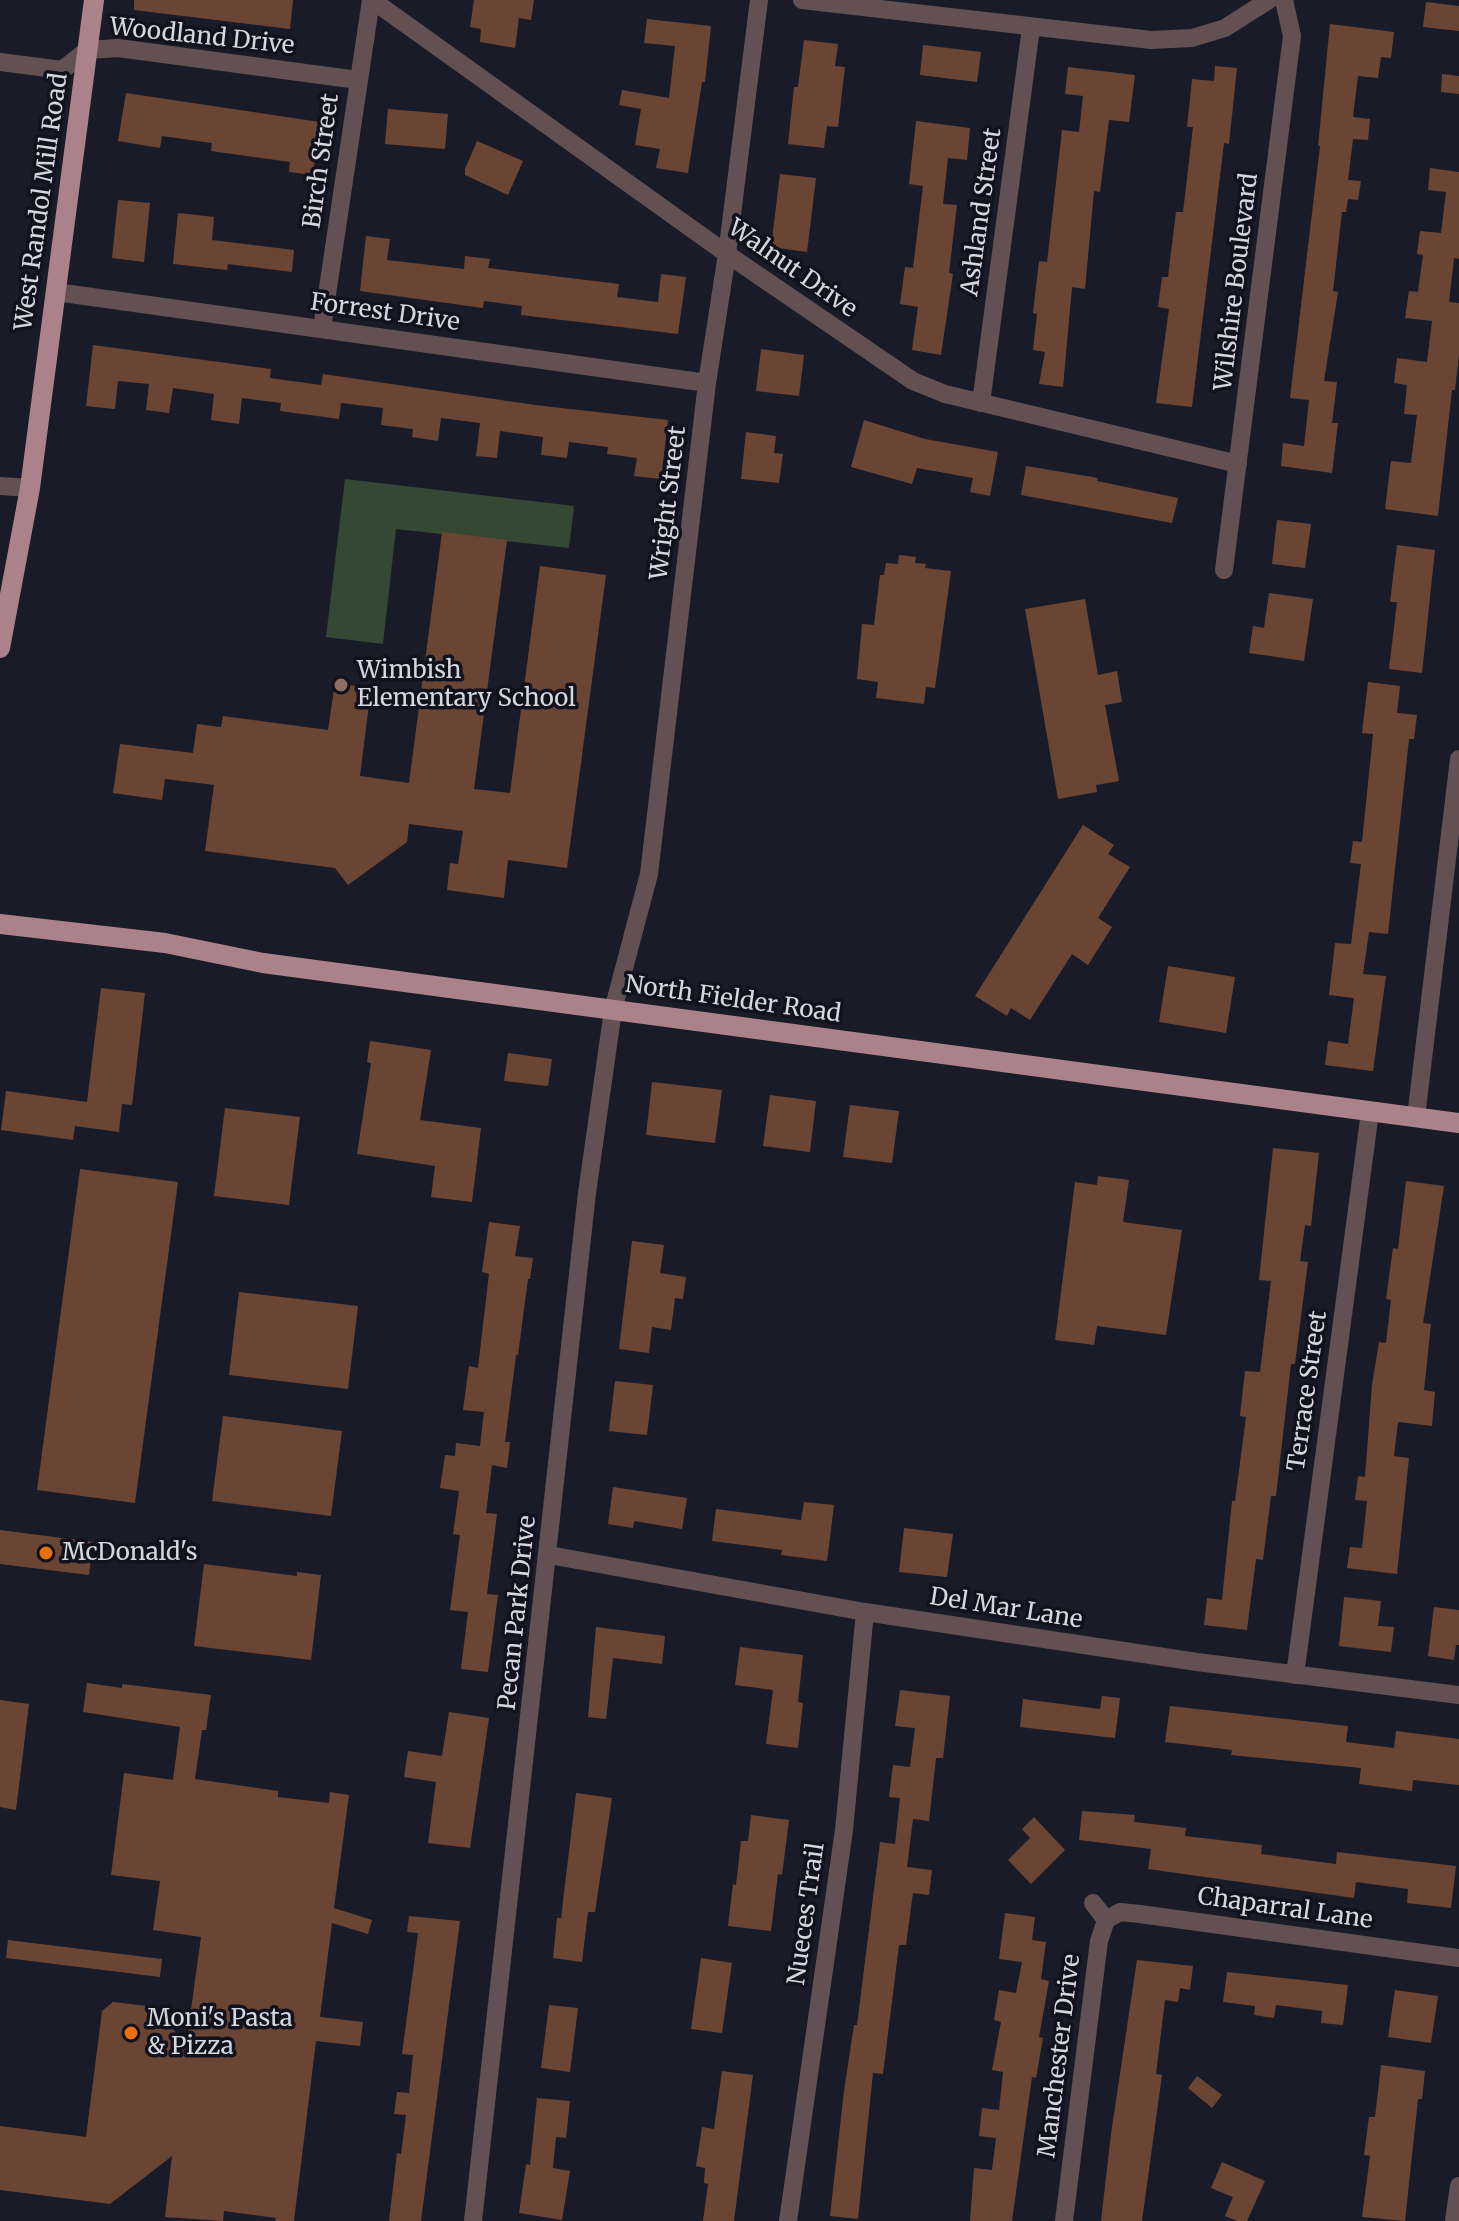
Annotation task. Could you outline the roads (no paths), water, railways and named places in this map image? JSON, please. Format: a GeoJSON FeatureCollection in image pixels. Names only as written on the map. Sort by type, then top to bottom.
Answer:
{"type":"FeatureCollection","features":[{"type":"Feature","properties":{"kind":"main road","name":"West Randol Mill Road"},"geometry":{"type":"LineString","coordinates":[[0,648],[30,488],[94,0]]}},
{"type":"Feature","properties":{"kind":"main road","name":"North Fielder Road"},"geometry":{"type":"LineString","coordinates":[[0,924],[165,943],[251,961],[1459,1123]]}},
{"type":"Feature","properties":{"kind":"street","name":"Birch Street"},"geometry":{"type":"LineString","coordinates":[[322,328],[371,0]]}},
{"type":"Feature","properties":{"kind":"street","name":"Walnut Drive"},"geometry":{"type":"LineString","coordinates":[[371,0],[727,254],[913,381],[945,394],[1238,464]]}},
{"type":"Feature","properties":{"kind":"street","name":"Wright Street"},"geometry":{"type":"LineString","coordinates":[[613,1010],[649,874],[707,383],[727,254],[759,0]]}},
{"type":"Feature","properties":{"kind":"street"},"geometry":{"type":"LineString","coordinates":[[802,0],[1151,40],[1192,38],[1225,28],[1269,0]]}},
{"type":"Feature","properties":{"kind":"street","name":"Wilshire Boulevard"},"geometry":{"type":"LineString","coordinates":[[1224,570],[1292,36],[1284,0]]}},
{"type":"Feature","properties":{"kind":"street","name":"Ashland Street"},"geometry":{"type":"LineString","coordinates":[[981,403],[1031,28]]}},
{"type":"Feature","properties":{"kind":"street","name":"Woodland Drive"},"geometry":{"type":"LineString","coordinates":[[0,62],[62,70],[88,50],[118,48],[358,80]]}},
{"type":"Feature","properties":{"kind":"street","name":"Forrest Drive"},"geometry":{"type":"LineString","coordinates":[[56,292],[707,383]]}},
{"type":"Feature","properties":{"kind":"street"},"geometry":{"type":"LineString","coordinates":[[0,486],[30,488]]}},
{"type":"Feature","properties":{"kind":"street"},"geometry":{"type":"LineString","coordinates":[[1416,1117],[1452,892],[1459,759]]}},
{"type":"Feature","properties":{"kind":"street","name":"Pecan Park Drive"},"geometry":{"type":"LineString","coordinates":[[473,2221],[587,1193],[613,1010]]}},
{"type":"Feature","properties":{"kind":"street","name":"Terrace Street"},"geometry":{"type":"LineString","coordinates":[[1295,1675],[1370,1112]]}},
{"type":"Feature","properties":{"kind":"street","name":"Del Mar Lane"},"geometry":{"type":"LineString","coordinates":[[549,1555],[865,1612],[1295,1675],[1459,1695]]}},
{"type":"Feature","properties":{"kind":"street","name":"Nueces Trail"},"geometry":{"type":"LineString","coordinates":[[788,2221],[844,1830],[865,1612]]}},
{"type":"Feature","properties":{"kind":"street"},"geometry":{"type":"LineString","coordinates":[[1093,1903],[1106,1920]]}},
{"type":"Feature","properties":{"kind":"street","name":"Chaparral Lane"},"geometry":{"type":"LineString","coordinates":[[1106,1920],[1120,1912],[1140,1914],[1459,1958]]}},
{"type":"Feature","properties":{"kind":"street","name":"Manchester Drive"},"geometry":{"type":"LineString","coordinates":[[1064,2221],[1099,1941],[1106,1920]]}},
{"type":"Feature","properties":{"kind":"street"},"geometry":{"type":"LineString","coordinates":[[1454,2221],[1459,2186]]}},
{"type":"Feature","properties":{"kind":"place","name":"Wimbish Elementary School"},"geometry":{"type":"Point","coordinates":[341,685]}},
{"type":"Feature","properties":{"kind":"place","name":"McDonald's"},"geometry":{"type":"Point","coordinates":[46,1553]}},
{"type":"Feature","properties":{"kind":"place","name":"Moni's Pasta & Pizza"},"geometry":{"type":"Point","coordinates":[131,2033]}}]}
